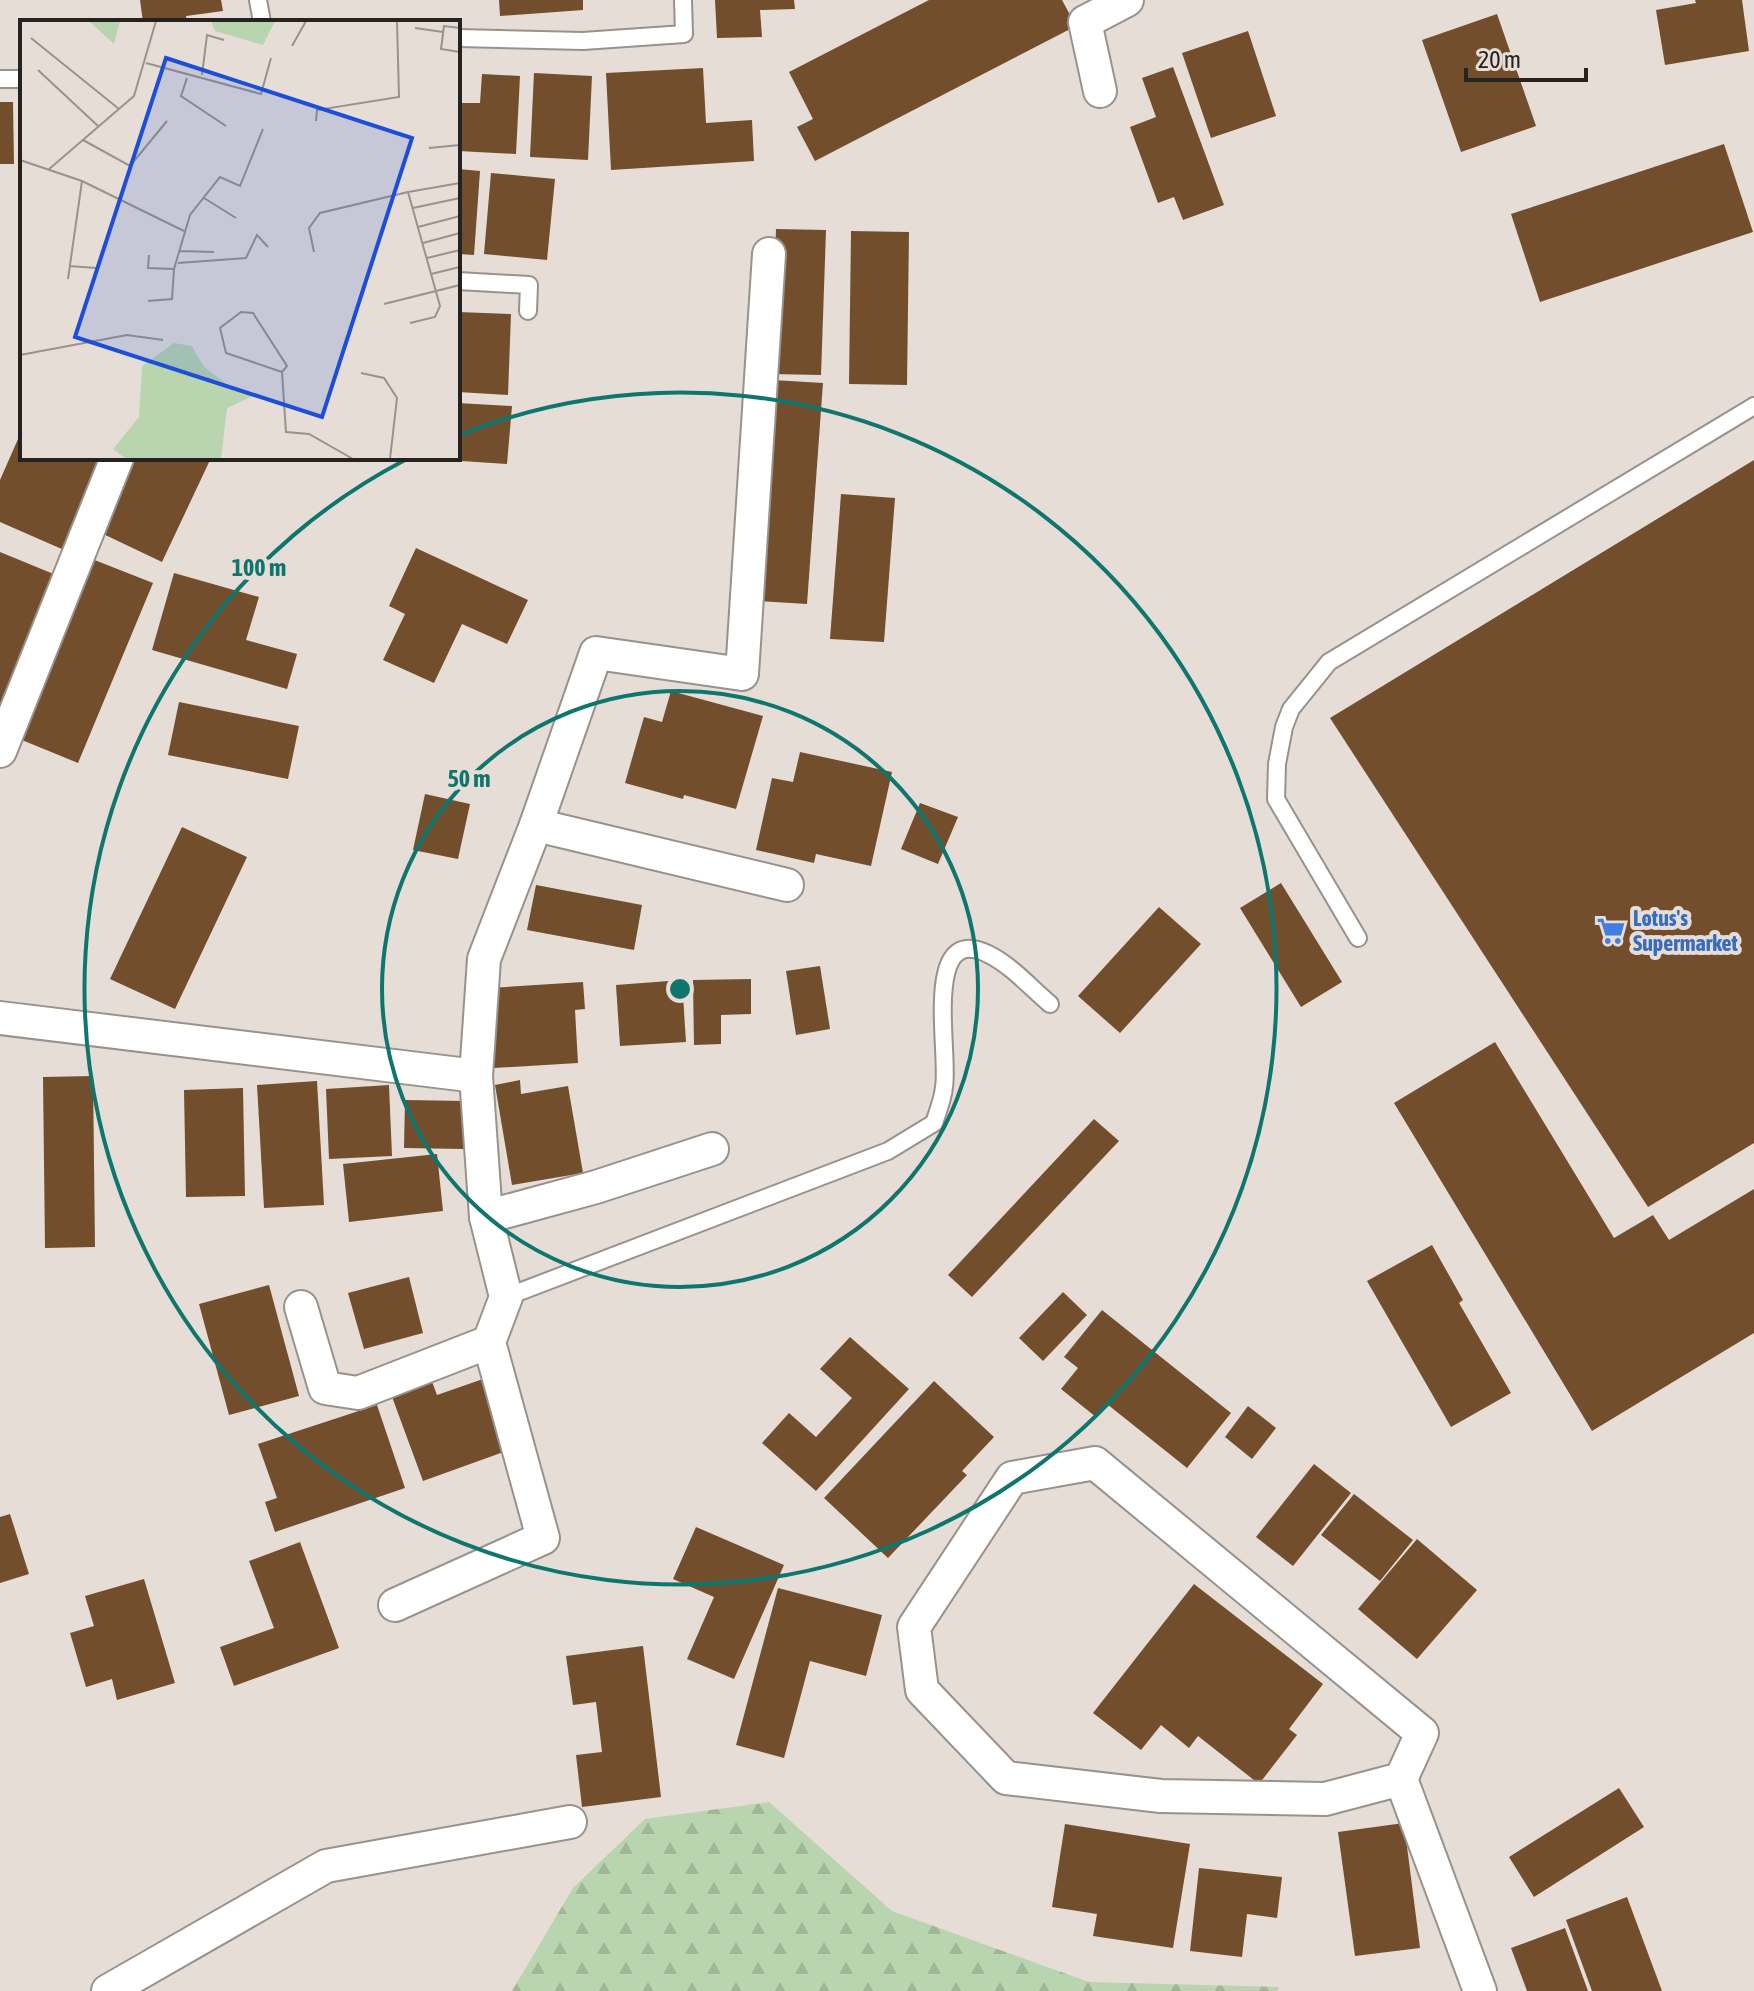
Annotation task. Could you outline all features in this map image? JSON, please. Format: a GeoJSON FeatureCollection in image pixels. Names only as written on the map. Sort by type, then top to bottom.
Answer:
{"type":"FeatureCollection","features":[{"type":"Feature","properties":{"kind":"street"},"geometry":{"type":"LineString","coordinates":[[1100,91],[1085,22],[1127,0]]}},
{"type":"Feature","properties":{"kind":"street"},"geometry":{"type":"LineString","coordinates":[[395,1605],[543,1538],[489,1342],[506,1297],[486,1217],[476,1076],[484,959],[536,825],[596,653],[742,674],[769,254]]}},
{"type":"Feature","properties":{"kind":"street"},"geometry":{"type":"LineString","coordinates":[[0,751],[116,460]]}},
{"type":"Feature","properties":{"kind":"street"},"geometry":{"type":"LineString","coordinates":[[536,825],[787,885]]}},
{"type":"Feature","properties":{"kind":"street"},"geometry":{"type":"LineString","coordinates":[[0,1018],[476,1076]]}},
{"type":"Feature","properties":{"kind":"street"},"geometry":{"type":"LineString","coordinates":[[486,1217],[596,1187],[712,1149]]}},
{"type":"Feature","properties":{"kind":"street"},"geometry":{"type":"LineString","coordinates":[[301,1307],[325,1388],[358,1393],[489,1342]]}},
{"type":"Feature","properties":{"kind":"street"},"geometry":{"type":"LineString","coordinates":[[1401,1779],[1325,1799],[1161,1796],[1006,1778],[922,1690],[914,1627],[1012,1478],[1095,1463],[1422,1733],[1401,1779],[1480,1991]]}},
{"type":"Feature","properties":{"kind":"street"},"geometry":{"type":"LineString","coordinates":[[108,1991],[326,1866],[570,1822]]}},
{"type":"Feature","properties":{"kind":"lane"},"geometry":{"type":"LineString","coordinates":[[258,0],[262,20]]}},
{"type":"Feature","properties":{"kind":"lane"},"geometry":{"type":"LineString","coordinates":[[460,38],[583,41],[684,34],[683,0]]}},
{"type":"Feature","properties":{"kind":"lane"},"geometry":{"type":"LineString","coordinates":[[460,281],[529,285],[528,311]]}},
{"type":"Feature","properties":{"kind":"lane"},"geometry":{"type":"LineString","coordinates":[[1358,938],[1276,799],[1278,746],[1291,709],[1303,692],[1329,662],[1754,406]]}},
{"type":"Feature","properties":{"kind":"lane"},"geometry":{"type":"LineString","coordinates":[[506,1297],[888,1151],[934,1123],[945,1086],[944,987],[947,962],[955,951],[966,947],[987,953],[1050,1004]]}},
{"type":"Feature","properties":{"kind":"green space"},"geometry":{"type":"Polygon","coordinates":[[[769,1802],[892,1911],[1089,1982],[1279,1987],[1277,1991],[512,1991],[573,1888],[645,1819],[769,1802]]]}},
{"type":"Feature","properties":{"kind":"building"},"geometry":{"type":"Polygon","coordinates":[[[140,0],[221,0],[223,11],[186,16],[187,20],[143,20],[140,0]]]}},
{"type":"Feature","properties":{"kind":"building"},"geometry":{"type":"Polygon","coordinates":[[[499,0],[583,0],[583,10],[500,16],[499,0]]]}},
{"type":"Feature","properties":{"kind":"building"},"geometry":{"type":"Polygon","coordinates":[[[715,0],[794,0],[795,9],[760,10],[762,37],[717,38],[715,0]]]}},
{"type":"Feature","properties":{"kind":"building"},"geometry":{"type":"Polygon","coordinates":[[[929,0],[1062,0],[1076,26],[815,161],[797,127],[813,119],[789,72],[929,0]]]}},
{"type":"Feature","properties":{"kind":"building"},"geometry":{"type":"Polygon","coordinates":[[[1695,0],[1742,0],[1749,51],[1665,65],[1656,10],[1696,3],[1695,0]]]}},
{"type":"Feature","properties":{"kind":"building"},"geometry":{"type":"Polygon","coordinates":[[[1497,14],[1536,126],[1461,152],[1422,40],[1497,14]]]}},
{"type":"Feature","properties":{"kind":"building"},"geometry":{"type":"Polygon","coordinates":[[[1248,31],[1276,116],[1211,138],[1182,53],[1248,31]]]}},
{"type":"Feature","properties":{"kind":"building"},"geometry":{"type":"Polygon","coordinates":[[[1173,67],[1224,205],[1183,220],[1174,197],[1158,203],[1130,127],[1156,117],[1142,78],[1173,67]]]}},
{"type":"Feature","properties":{"kind":"building"},"geometry":{"type":"Polygon","coordinates":[[[703,68],[706,123],[752,120],[754,161],[611,170],[606,73],[703,68]]]}},
{"type":"Feature","properties":{"kind":"building"},"geometry":{"type":"Polygon","coordinates":[[[534,73],[592,76],[588,160],[530,157],[534,73]]]}},
{"type":"Feature","properties":{"kind":"building"},"geometry":{"type":"Polygon","coordinates":[[[482,74],[520,76],[516,154],[460,151],[460,103],[480,103],[482,74]]]}},
{"type":"Feature","properties":{"kind":"building"},"geometry":{"type":"Polygon","coordinates":[[[0,102],[13,102],[14,164],[0,164],[0,102]]]}},
{"type":"Feature","properties":{"kind":"building"},"geometry":{"type":"Polygon","coordinates":[[[1724,144],[1753,232],[1540,302],[1511,214],[1724,144]]]}},
{"type":"Feature","properties":{"kind":"building"},"geometry":{"type":"Polygon","coordinates":[[[460,169],[480,171],[474,255],[460,254],[460,169]]]}},
{"type":"Feature","properties":{"kind":"building"},"geometry":{"type":"Polygon","coordinates":[[[491,173],[555,179],[547,260],[484,254],[491,173]]]}},
{"type":"Feature","properties":{"kind":"building"},"geometry":{"type":"Polygon","coordinates":[[[776,229],[826,230],[821,375],[771,374],[776,229]]]}},
{"type":"Feature","properties":{"kind":"building"},"geometry":{"type":"Polygon","coordinates":[[[851,231],[909,232],[907,385],[849,384],[851,231]]]}},
{"type":"Feature","properties":{"kind":"building"},"geometry":{"type":"Polygon","coordinates":[[[460,312],[511,314],[508,395],[460,392],[460,312]]]}},
{"type":"Feature","properties":{"kind":"building"},"geometry":{"type":"Polygon","coordinates":[[[773,380],[823,383],[807,604],[757,601],[773,380]]]}},
{"type":"Feature","properties":{"kind":"building"},"geometry":{"type":"Polygon","coordinates":[[[460,403],[512,406],[507,464],[446,460],[460,460],[460,403]]]}},
{"type":"Feature","properties":{"kind":"building"},"geometry":{"type":"Polygon","coordinates":[[[20,435],[20,460],[104,460],[64,550],[0,522],[0,480],[20,435]]]}},
{"type":"Feature","properties":{"kind":"building"},"geometry":{"type":"Polygon","coordinates":[[[133,460],[210,460],[162,562],[99,532],[133,460]]]}},
{"type":"Feature","properties":{"kind":"building","name":"Lotus's Supermarket"},"geometry":{"type":"Polygon","coordinates":[[[1754,460],[1754,1143],[1648,1207],[1330,718],[1754,460]]]}},
{"type":"Feature","properties":{"kind":"building"},"geometry":{"type":"Polygon","coordinates":[[[841,494],[895,498],[884,642],[830,639],[841,494]]]}},
{"type":"Feature","properties":{"kind":"building"},"geometry":{"type":"Polygon","coordinates":[[[416,548],[528,600],[507,644],[462,624],[434,683],[383,660],[405,614],[389,606],[416,548]]]}},
{"type":"Feature","properties":{"kind":"building"},"geometry":{"type":"Polygon","coordinates":[[[0,552],[56,575],[0,711],[0,552]]]}},
{"type":"Feature","properties":{"kind":"building"},"geometry":{"type":"Polygon","coordinates":[[[92,559],[153,583],[78,763],[17,738],[92,559]]]}},
{"type":"Feature","properties":{"kind":"building"},"geometry":{"type":"Polygon","coordinates":[[[174,573],[259,597],[246,640],[297,654],[287,689],[152,650],[174,573]]]}},
{"type":"Feature","properties":{"kind":"building"},"geometry":{"type":"Polygon","coordinates":[[[671,691],[763,716],[736,809],[625,783],[644,717],[662,722],[671,691]]]}},
{"type":"Feature","properties":{"kind":"building"},"geometry":{"type":"Polygon","coordinates":[[[179,702],[299,726],[288,779],[168,755],[179,702]]]}},
{"type":"Feature","properties":{"kind":"building"},"geometry":{"type":"Polygon","coordinates":[[[800,752],[892,772],[871,866],[816,854],[814,863],[756,850],[772,778],[793,782],[800,752]]]}},
{"type":"Feature","properties":{"kind":"building"},"geometry":{"type":"Polygon","coordinates":[[[425,794],[470,804],[458,859],[413,850],[425,794]]]}},
{"type":"Feature","properties":{"kind":"building"},"geometry":{"type":"Polygon","coordinates":[[[920,803],[958,817],[938,864],[901,849],[920,803]]]}},
{"type":"Feature","properties":{"kind":"building"},"geometry":{"type":"Polygon","coordinates":[[[182,827],[247,857],[175,1009],[110,979],[182,827]]]}},
{"type":"Feature","properties":{"kind":"building"},"geometry":{"type":"Polygon","coordinates":[[[1281,883],[1342,982],[1301,1007],[1240,908],[1281,883]]]}},
{"type":"Feature","properties":{"kind":"building"},"geometry":{"type":"Polygon","coordinates":[[[536,885],[642,905],[634,950],[527,930],[536,885]]]}},
{"type":"Feature","properties":{"kind":"building"},"geometry":{"type":"Polygon","coordinates":[[[1159,907],[1201,944],[1120,1033],[1078,996],[1159,907]]]}},
{"type":"Feature","properties":{"kind":"building"},"geometry":{"type":"Polygon","coordinates":[[[820,966],[830,1029],[796,1035],[786,971],[820,966]]]}},
{"type":"Feature","properties":{"kind":"building"},"geometry":{"type":"Polygon","coordinates":[[[751,979],[751,1014],[721,1015],[721,1044],[694,1045],[693,980],[751,979]]]}},
{"type":"Feature","properties":{"kind":"building"},"geometry":{"type":"Polygon","coordinates":[[[682,980],[686,1042],[620,1046],[616,985],[682,980]]]}},
{"type":"Feature","properties":{"kind":"building"},"geometry":{"type":"Polygon","coordinates":[[[583,982],[585,1009],[575,1010],[578,1063],[494,1068],[490,988],[583,982]]]}},
{"type":"Feature","properties":{"kind":"building"},"geometry":{"type":"Polygon","coordinates":[[[1495,1042],[1614,1238],[1653,1215],[1669,1240],[1754,1189],[1754,1333],[1592,1431],[1394,1103],[1495,1042]]]}},
{"type":"Feature","properties":{"kind":"building"},"geometry":{"type":"Polygon","coordinates":[[[93,1076],[95,1247],[45,1248],[43,1077],[93,1076]]]}},
{"type":"Feature","properties":{"kind":"building"},"geometry":{"type":"Polygon","coordinates":[[[520,1080],[521,1094],[568,1086],[583,1173],[512,1185],[495,1085],[520,1080]]]}},
{"type":"Feature","properties":{"kind":"building"},"geometry":{"type":"Polygon","coordinates":[[[317,1081],[324,1205],[264,1208],[257,1085],[317,1081]]]}},
{"type":"Feature","properties":{"kind":"building"},"geometry":{"type":"Polygon","coordinates":[[[389,1085],[392,1156],[329,1159],[326,1089],[389,1085]]]}},
{"type":"Feature","properties":{"kind":"building"},"geometry":{"type":"Polygon","coordinates":[[[243,1088],[245,1196],[186,1197],[184,1090],[243,1088]]]}},
{"type":"Feature","properties":{"kind":"building"},"geometry":{"type":"Polygon","coordinates":[[[405,1100],[465,1101],[464,1149],[404,1148],[405,1100]]]}},
{"type":"Feature","properties":{"kind":"building"},"geometry":{"type":"Polygon","coordinates":[[[1094,1119],[1119,1141],[972,1297],[948,1275],[1094,1119]]]}},
{"type":"Feature","properties":{"kind":"building"},"geometry":{"type":"Polygon","coordinates":[[[437,1154],[443,1211],[349,1222],[343,1164],[437,1154]]]}},
{"type":"Feature","properties":{"kind":"building"},"geometry":{"type":"Polygon","coordinates":[[[1432,1245],[1463,1300],[1459,1303],[1511,1393],[1451,1427],[1367,1281],[1432,1245]]]}},
{"type":"Feature","properties":{"kind":"building"},"geometry":{"type":"Polygon","coordinates":[[[409,1277],[423,1333],[364,1349],[348,1293],[409,1277]]]}},
{"type":"Feature","properties":{"kind":"building"},"geometry":{"type":"Polygon","coordinates":[[[269,1285],[299,1396],[229,1415],[199,1304],[269,1285]]]}},
{"type":"Feature","properties":{"kind":"building"},"geometry":{"type":"Polygon","coordinates":[[[1063,1292],[1087,1315],[1043,1361],[1019,1338],[1063,1292]]]}},
{"type":"Feature","properties":{"kind":"building"},"geometry":{"type":"Polygon","coordinates":[[[1102,1310],[1231,1413],[1187,1468],[1107,1404],[1096,1417],[1061,1389],[1078,1368],[1064,1357],[1102,1310]]]}},
{"type":"Feature","properties":{"kind":"building"},"geometry":{"type":"Polygon","coordinates":[[[850,1337],[909,1389],[816,1491],[762,1443],[789,1413],[816,1437],[852,1398],[820,1369],[850,1337]]]}},
{"type":"Feature","properties":{"kind":"building"},"geometry":{"type":"Polygon","coordinates":[[[428,1371],[437,1395],[483,1379],[509,1450],[423,1481],[388,1386],[428,1371]]]}},
{"type":"Feature","properties":{"kind":"building"},"geometry":{"type":"Polygon","coordinates":[[[934,1381],[994,1437],[962,1471],[967,1475],[888,1558],[824,1498],[934,1381]]]}},
{"type":"Feature","properties":{"kind":"building"},"geometry":{"type":"Polygon","coordinates":[[[377,1405],[405,1488],[275,1532],[265,1502],[277,1498],[258,1444],[377,1405]]]}},
{"type":"Feature","properties":{"kind":"building"},"geometry":{"type":"Polygon","coordinates":[[[1248,1406],[1276,1428],[1252,1459],[1225,1437],[1248,1406]]]}},
{"type":"Feature","properties":{"kind":"building"},"geometry":{"type":"Polygon","coordinates":[[[1314,1464],[1351,1493],[1293,1566],[1256,1537],[1314,1464]]]}},
{"type":"Feature","properties":{"kind":"building"},"geometry":{"type":"Polygon","coordinates":[[[1354,1494],[1413,1540],[1380,1581],[1321,1535],[1354,1494]]]}},
{"type":"Feature","properties":{"kind":"building"},"geometry":{"type":"Polygon","coordinates":[[[10,1514],[29,1574],[0,1583],[0,1517],[10,1514]]]}},
{"type":"Feature","properties":{"kind":"building"},"geometry":{"type":"Polygon","coordinates":[[[696,1527],[784,1565],[734,1679],[687,1659],[714,1597],[673,1579],[696,1527]]]}},
{"type":"Feature","properties":{"kind":"building"},"geometry":{"type":"Polygon","coordinates":[[[1417,1539],[1477,1590],[1417,1659],[1358,1609],[1417,1539]]]}},
{"type":"Feature","properties":{"kind":"building"},"geometry":{"type":"Polygon","coordinates":[[[300,1542],[339,1648],[234,1686],[220,1647],[274,1628],[249,1561],[300,1542]]]}},
{"type":"Feature","properties":{"kind":"building"},"geometry":{"type":"Polygon","coordinates":[[[144,1579],[175,1683],[117,1700],[112,1679],[86,1687],[70,1633],[94,1626],[85,1596],[144,1579]]]}},
{"type":"Feature","properties":{"kind":"building"},"geometry":{"type":"Polygon","coordinates":[[[1194,1584],[1323,1684],[1289,1729],[1297,1735],[1259,1784],[1198,1736],[1189,1748],[1161,1725],[1141,1750],[1093,1713],[1194,1584]]]}},
{"type":"Feature","properties":{"kind":"building"},"geometry":{"type":"Polygon","coordinates":[[[778,1588],[882,1615],[866,1676],[810,1661],[784,1758],[736,1745],[778,1588]]]}},
{"type":"Feature","properties":{"kind":"building"},"geometry":{"type":"Polygon","coordinates":[[[643,1646],[661,1797],[582,1807],[576,1755],[602,1752],[596,1702],[573,1705],[566,1656],[643,1646]]]}},
{"type":"Feature","properties":{"kind":"building"},"geometry":{"type":"Polygon","coordinates":[[[1619,1788],[1644,1827],[1534,1897],[1509,1857],[1619,1788]]]}},
{"type":"Feature","properties":{"kind":"building"},"geometry":{"type":"Polygon","coordinates":[[[1404,1823],[1420,1948],[1355,1956],[1338,1832],[1404,1823]]]}},
{"type":"Feature","properties":{"kind":"building"},"geometry":{"type":"Polygon","coordinates":[[[1065,1824],[1190,1844],[1173,1948],[1093,1936],[1097,1914],[1052,1907],[1065,1824]]]}},
{"type":"Feature","properties":{"kind":"building"},"geometry":{"type":"Polygon","coordinates":[[[1199,1868],[1282,1877],[1277,1918],[1247,1914],[1242,1957],[1190,1951],[1199,1868]]]}},
{"type":"Feature","properties":{"kind":"building"},"geometry":{"type":"Polygon","coordinates":[[[1627,1897],[1662,1991],[1592,1991],[1566,1920],[1627,1897]]]}},
{"type":"Feature","properties":{"kind":"building"},"geometry":{"type":"Polygon","coordinates":[[[1565,1928],[1588,1991],[1527,1991],[1511,1948],[1565,1928]]]}},
{"type":"Feature","properties":{"kind":"place","name":"Lotus's Supermarket"},"geometry":{"type":"Point","coordinates":[1611,931]}}]}
